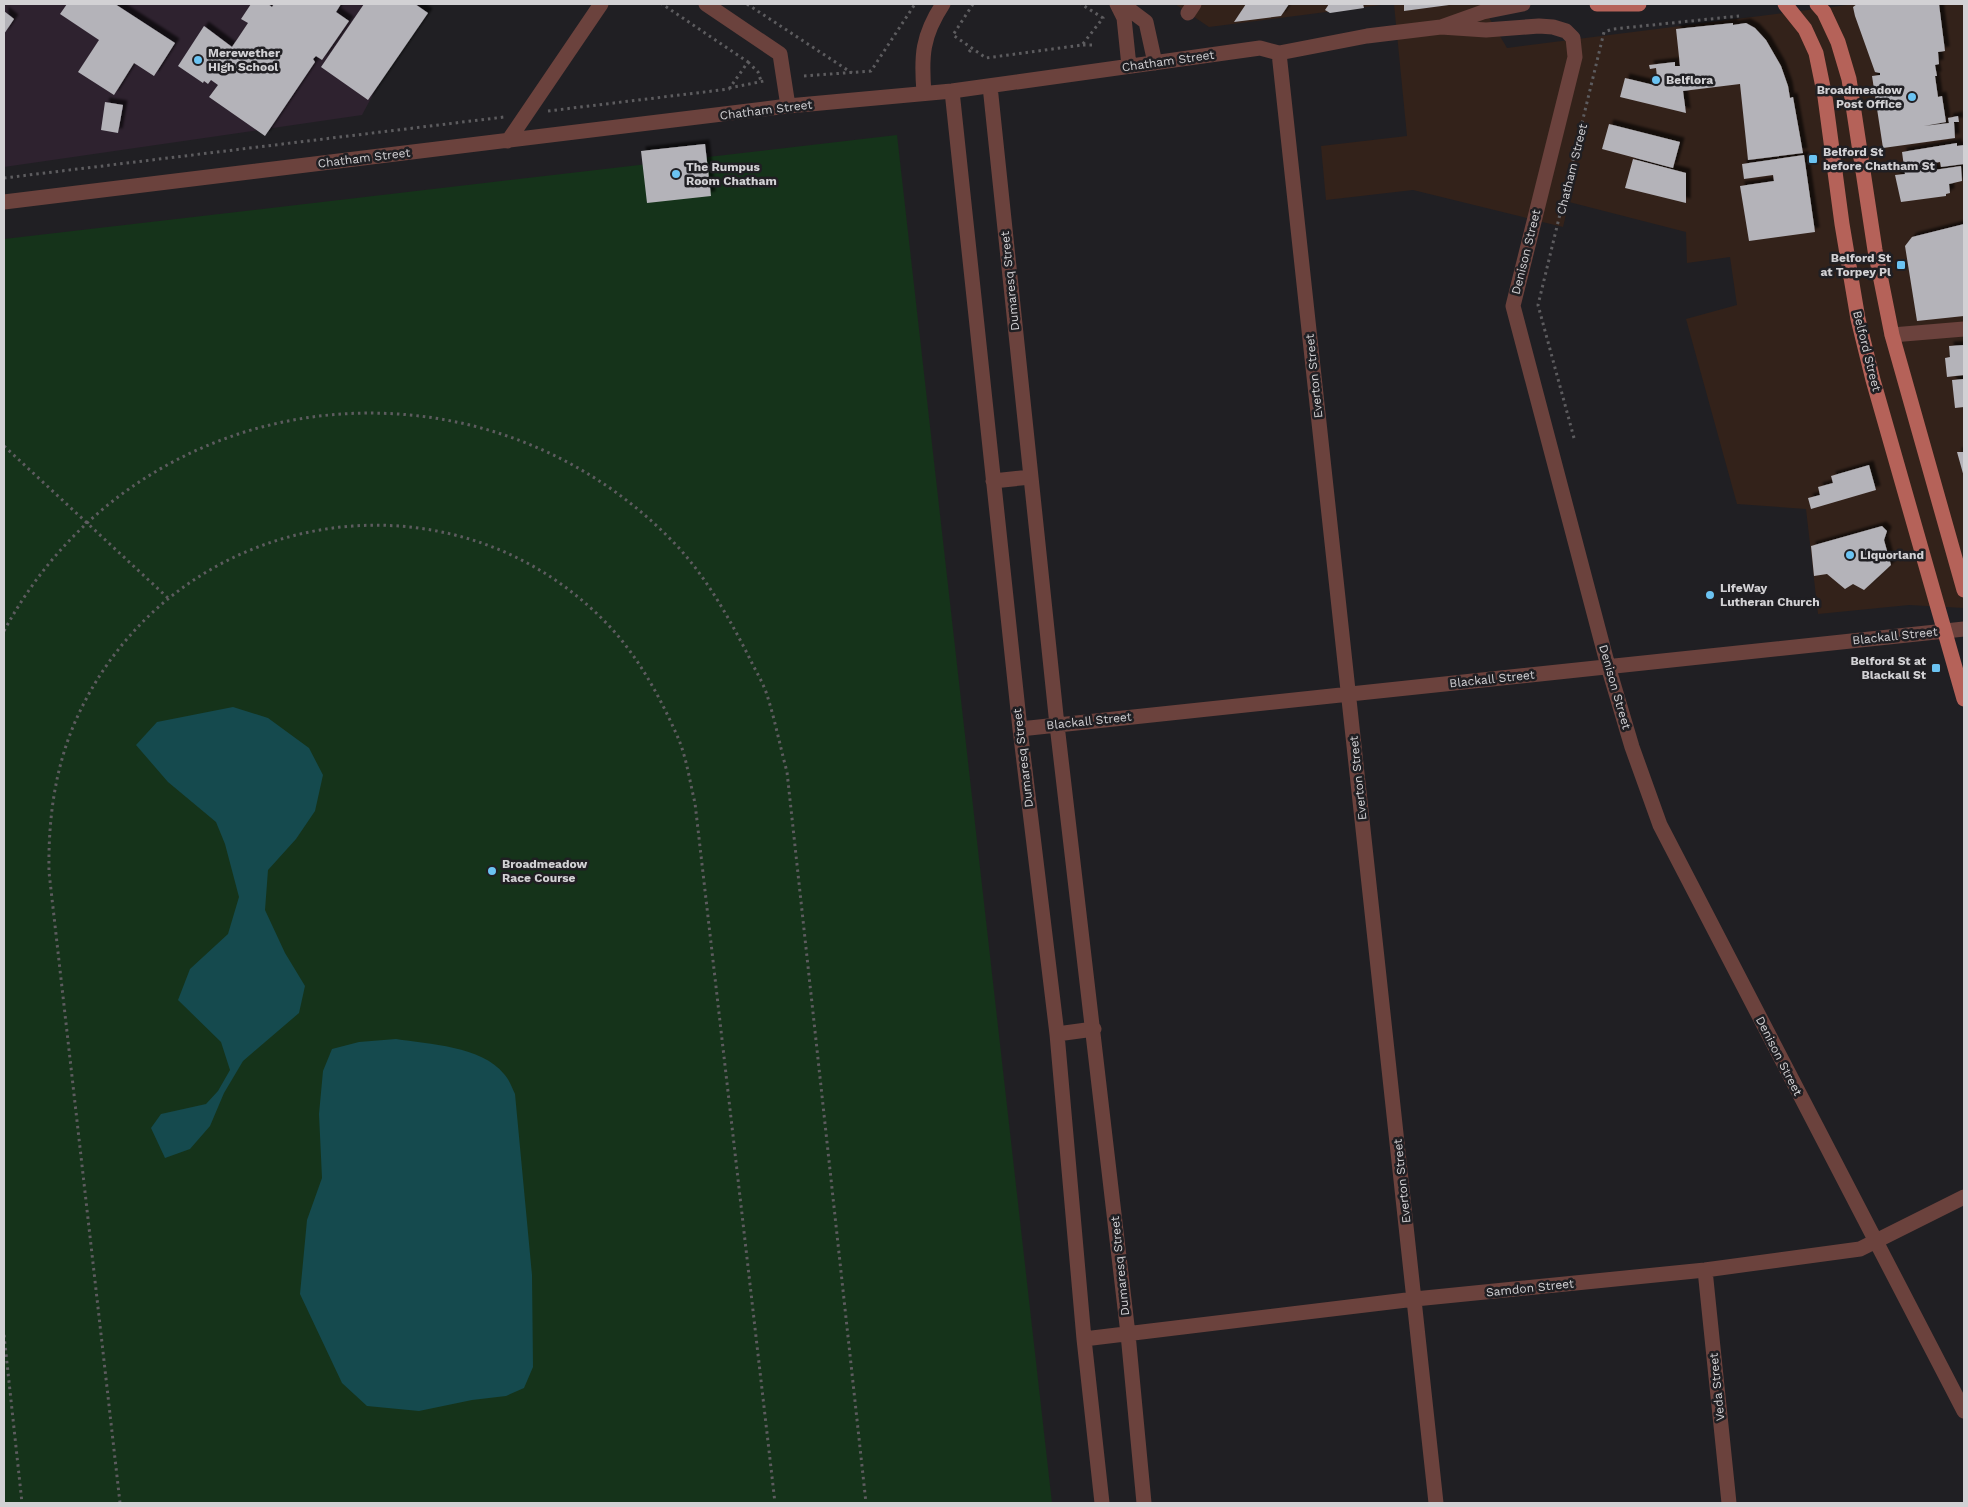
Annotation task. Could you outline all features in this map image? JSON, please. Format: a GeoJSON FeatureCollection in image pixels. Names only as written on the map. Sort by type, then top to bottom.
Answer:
{"type":"FeatureCollection","features":[{"type":"Feature","properties":{"kind":"main road"},"geometry":{"type":"LineString","coordinates":[[1597,4],[1639,4]]}},
{"type":"Feature","properties":{"kind":"main road","name":"Belford Street"},"geometry":{"type":"LineString","coordinates":[[1785,4],[1806,29],[1816,53],[1825,97],[1842,224],[1858,319],[1873,380],[1964,699]]}},
{"type":"Feature","properties":{"kind":"main road"},"geometry":{"type":"LineString","coordinates":[[1818,4],[1824,12],[1838,42],[1850,79],[1875,250],[1892,335],[1964,590]]}},
{"type":"Feature","properties":{"kind":"street"},"geometry":{"type":"LineString","coordinates":[[508,141],[601,4]]}},
{"type":"Feature","properties":{"kind":"street"},"geometry":{"type":"LineString","coordinates":[[706,4],[780,54],[788,106]]}},
{"type":"Feature","properties":{"kind":"street"},"geometry":{"type":"LineString","coordinates":[[924,94],[923,41],[933,18],[942,4]]}},
{"type":"Feature","properties":{"kind":"street"},"geometry":{"type":"LineString","coordinates":[[1117,4],[1124,18],[1129,66]]}},
{"type":"Feature","properties":{"kind":"street"},"geometry":{"type":"LineString","coordinates":[[1122,4],[1146,22],[1155,63]]}},
{"type":"Feature","properties":{"kind":"street","name":"Chatham Street"},"geometry":{"type":"LineString","coordinates":[[4,202],[788,106],[990,86],[1260,48],[1279,54],[1367,36],[1442,27],[1483,12],[1523,4]]}},
{"type":"Feature","properties":{"kind":"street","name":"Denison Street"},"geometry":{"type":"LineString","coordinates":[[1442,27],[1486,30],[1539,26],[1553,27],[1566,31],[1573,38],[1575,58],[1513,306],[1608,666],[1632,747],[1660,825],[1964,1411]]}},
{"type":"Feature","properties":{"kind":"street","name":"Everton Street"},"geometry":{"type":"LineString","coordinates":[[1279,54],[1436,1503]]}},
{"type":"Feature","properties":{"kind":"street","name":"Dumaresq Street"},"geometry":{"type":"LineString","coordinates":[[990,86],[1057,725],[1094,1029],[1128,1334],[1144,1503]]}},
{"type":"Feature","properties":{"kind":"street","name":"Dumaresq Street"},"geometry":{"type":"LineString","coordinates":[[952,90],[1020,729],[1057,1034],[1084,1339],[1102,1503]]}},
{"type":"Feature","properties":{"kind":"street"},"geometry":{"type":"LineString","coordinates":[[1892,335],[1964,329]]}},
{"type":"Feature","properties":{"kind":"street"},"geometry":{"type":"LineString","coordinates":[[993,481],[1031,477]]}},
{"type":"Feature","properties":{"kind":"street","name":"Blackall Street"},"geometry":{"type":"LineString","coordinates":[[1020,729],[1964,629]]}},
{"type":"Feature","properties":{"kind":"street"},"geometry":{"type":"LineString","coordinates":[[1057,1034],[1094,1029]]}},
{"type":"Feature","properties":{"kind":"street","name":"Samdon Street"},"geometry":{"type":"LineString","coordinates":[[1084,1339],[1415,1299],[1705,1270],[1860,1249],[1964,1197]]}},
{"type":"Feature","properties":{"kind":"street","name":"Veda Street"},"geometry":{"type":"LineString","coordinates":[[1705,1270],[1729,1503]]}},
{"type":"Feature","properties":{"kind":"path"},"geometry":{"type":"LineString","coordinates":[[4,178],[527,114],[729,88],[762,81],[758,72],[748,62],[662,4]]}},
{"type":"Feature","properties":{"kind":"path"},"geometry":{"type":"LineString","coordinates":[[747,4],[853,74]]}},
{"type":"Feature","properties":{"kind":"path"},"geometry":{"type":"LineString","coordinates":[[804,76],[853,74],[871,71],[915,4]]}},
{"type":"Feature","properties":{"kind":"path"},"geometry":{"type":"LineString","coordinates":[[972,4],[953,35],[986,58],[1092,45]]}},
{"type":"Feature","properties":{"kind":"path"},"geometry":{"type":"LineString","coordinates":[[1081,4],[1103,18],[1082,45]]}},
{"type":"Feature","properties":{"kind":"path","name":"Chatham Street"},"geometry":{"type":"LineString","coordinates":[[1574,438],[1538,305],[1604,32],[1613,28],[1739,16]]}},
{"type":"Feature","properties":{"kind":"path"},"geometry":{"type":"LineString","coordinates":[[969,52],[972,48]]}},
{"type":"Feature","properties":{"kind":"path"},"geometry":{"type":"LineString","coordinates":[[729,88],[748,62]]}},
{"type":"Feature","properties":{"kind":"path"},"geometry":{"type":"LineString","coordinates":[[877,62],[882,64]]}},
{"type":"Feature","properties":{"kind":"path"},"geometry":{"type":"LineString","coordinates":[[4,631],[32,586],[54,558],[88,524],[135,485],[166,466],[232,436],[267,426],[311,417],[370,412],[434,416],[488,428],[526,441],[556,455],[597,479],[636,507],[680,549],[699,572],[732,623],[766,693],[787,772],[866,1503]]}},
{"type":"Feature","properties":{"kind":"path"},"geometry":{"type":"LineString","coordinates":[[4,446],[168,598]]}},
{"type":"Feature","properties":{"kind":"path"},"geometry":{"type":"LineString","coordinates":[[120,1503],[49,872],[48,844],[54,788],[70,733],[95,683],[116,652],[147,617],[168,598],[190,581],[240,553],[293,535],[356,525],[422,528],[446,532],[494,547],[538,569],[596,614],[618,636],[641,668],[680,742],[696,803],[775,1503]]}},
{"type":"Feature","properties":{"kind":"path"},"geometry":{"type":"LineString","coordinates":[[4,1335],[22,1503]]}},
{"type":"Feature","properties":{"kind":"shaded area","name":"Merewether High School"},"geometry":{"type":"Polygon","coordinates":[[[4,4],[421,4],[362,115],[4,167],[4,4]]]}},
{"type":"Feature","properties":{"kind":"shaded area"},"geometry":{"type":"Polygon","coordinates":[[[1175,4],[1388,4],[1209,27],[1175,4]]]}},
{"type":"Feature","properties":{"kind":"shaded area"},"geometry":{"type":"Polygon","coordinates":[[[1394,4],[1481,4],[1507,48],[1855,4],[1964,4],[1964,608],[1909,605],[1818,614],[1806,509],[1737,504],[1686,319],[1737,305],[1730,257],[1687,263],[1686,232],[1569,202],[1563,227],[1413,190],[1326,200],[1321,146],[1407,136],[1394,4]]]}},
{"type":"Feature","properties":{"kind":"green space","name":"Broadmeadow Race Course"},"geometry":{"type":"Polygon","coordinates":[[[897,135],[1052,1503],[4,1503],[4,239],[897,135]]]}},
{"type":"Feature","properties":{"kind":"water"},"geometry":{"type":"Polygon","coordinates":[[[233,707],[268,718],[309,748],[323,775],[315,811],[296,839],[268,870],[265,910],[285,953],[305,986],[299,1013],[243,1061],[224,1093],[210,1126],[190,1149],[165,1158],[151,1128],[161,1114],[206,1104],[218,1091],[230,1070],[221,1042],[178,1000],[190,969],[228,934],[239,897],[225,844],[216,822],[168,782],[136,745],[157,722],[233,707]]]}},
{"type":"Feature","properties":{"kind":"water"},"geometry":{"type":"Polygon","coordinates":[[[396,1039],[454,1048],[482,1057],[504,1074],[515,1094],[532,1275],[533,1367],[524,1388],[506,1396],[472,1400],[419,1411],[367,1406],[342,1383],[300,1294],[307,1220],[322,1178],[319,1114],[323,1071],[332,1049],[359,1042],[396,1039]]]}},
{"type":"Feature","properties":{"kind":"building"},"geometry":{"type":"Polygon","coordinates":[[[67,4],[115,4],[175,43],[154,76],[134,63],[114,95],[78,72],[99,40],[60,14],[67,4]]]}},
{"type":"Feature","properties":{"kind":"building"},"geometry":{"type":"Polygon","coordinates":[[[251,4],[268,4],[272,7],[274,4],[341,4],[336,12],[349,21],[322,60],[316,56],[313,59],[315,62],[265,136],[209,97],[218,85],[211,80],[208,84],[204,81],[203,83],[178,66],[204,26],[232,47],[248,23],[241,19],[251,4]]]}},
{"type":"Feature","properties":{"kind":"building"},"geometry":{"type":"Polygon","coordinates":[[[364,4],[415,4],[428,13],[368,100],[321,67],[364,4]]]}},
{"type":"Feature","properties":{"kind":"building"},"geometry":{"type":"Polygon","coordinates":[[[1246,4],[1289,4],[1281,16],[1234,22],[1246,4]]]}},
{"type":"Feature","properties":{"kind":"building"},"geometry":{"type":"Polygon","coordinates":[[[1329,4],[1363,4],[1364,8],[1330,13],[1325,10],[1329,4]]]}},
{"type":"Feature","properties":{"kind":"building"},"geometry":{"type":"Polygon","coordinates":[[[1404,4],[1449,4],[1449,5],[1404,11],[1404,4]]]}},
{"type":"Feature","properties":{"kind":"building"},"geometry":{"type":"Polygon","coordinates":[[[1857,4],[1939,4],[1945,51],[1938,52],[1939,64],[1935,65],[1937,76],[1935,76],[1938,97],[1942,96],[1946,122],[1924,126],[1949,123],[1948,118],[1958,116],[1959,122],[1954,122],[1955,138],[1883,148],[1872,76],[1880,75],[1880,73],[1875,72],[1855,16],[1853,7],[1857,4]]]}},
{"type":"Feature","properties":{"kind":"building"},"geometry":{"type":"Polygon","coordinates":[[[4,11],[14,19],[4,34],[4,11]]]}},
{"type":"Feature","properties":{"kind":"building"},"geometry":{"type":"Polygon","coordinates":[[[1733,23],[1733,25],[1746,23],[1755,28],[1766,40],[1781,66],[1790,98],[1793,97],[1803,153],[1748,160],[1740,84],[1683,91],[1686,113],[1620,97],[1625,78],[1658,86],[1656,68],[1650,69],[1649,65],[1675,62],[1675,66],[1680,66],[1676,29],[1733,23]]]}},
{"type":"Feature","properties":{"kind":"building"},"geometry":{"type":"Polygon","coordinates":[[[105,102],[123,105],[118,133],[101,130],[105,102]]]}},
{"type":"Feature","properties":{"kind":"building"},"geometry":{"type":"Polygon","coordinates":[[[1609,124],[1680,142],[1673,168],[1602,149],[1609,124]]]}},
{"type":"Feature","properties":{"kind":"building"},"geometry":{"type":"Polygon","coordinates":[[[1957,143],[1957,146],[1964,145],[1964,164],[1941,167],[1940,162],[1933,163],[1934,170],[1961,166],[1962,181],[1949,184],[1950,193],[1946,194],[1946,196],[1901,202],[1895,175],[1905,174],[1902,152],[1957,143]]]}},
{"type":"Feature","properties":{"kind":"building","name":"The Rumpus Room Chatham"},"geometry":{"type":"Polygon","coordinates":[[[705,144],[711,196],[647,203],[641,151],[705,144]]]}},
{"type":"Feature","properties":{"kind":"building"},"geometry":{"type":"Polygon","coordinates":[[[1804,155],[1815,232],[1749,241],[1740,186],[1774,181],[1773,175],[1744,179],[1742,164],[1804,155]]]}},
{"type":"Feature","properties":{"kind":"building"},"geometry":{"type":"Polygon","coordinates":[[[1633,159],[1686,173],[1686,203],[1625,188],[1633,159]]]}},
{"type":"Feature","properties":{"kind":"building"},"geometry":{"type":"Polygon","coordinates":[[[1964,224],[1964,316],[1917,321],[1905,246],[1912,237],[1964,224]]]}},
{"type":"Feature","properties":{"kind":"building"},"geometry":{"type":"Polygon","coordinates":[[[1964,345],[1964,375],[1947,377],[1945,358],[1950,357],[1949,346],[1964,345]]]}},
{"type":"Feature","properties":{"kind":"building"},"geometry":{"type":"Polygon","coordinates":[[[1964,379],[1964,407],[1955,408],[1952,380],[1964,379]]]}},
{"type":"Feature","properties":{"kind":"building"},"geometry":{"type":"Polygon","coordinates":[[[1957,452],[1964,452],[1964,477],[1957,452]]]}},
{"type":"Feature","properties":{"kind":"building"},"geometry":{"type":"Polygon","coordinates":[[[1869,465],[1876,490],[1811,509],[1808,498],[1820,495],[1818,487],[1833,483],[1831,476],[1869,465]]]}},
{"type":"Feature","properties":{"kind":"building","name":"Liquorland"},"geometry":{"type":"Polygon","coordinates":[[[1882,526],[1887,531],[1884,540],[1891,565],[1864,590],[1853,584],[1845,589],[1827,574],[1814,576],[1811,546],[1882,526]]]}},
{"type":"Feature","properties":{"kind":"place","name":"Merewether High School"},"geometry":{"type":"Point","coordinates":[198,60]}},
{"type":"Feature","properties":{"kind":"place","name":"Belflora"},"geometry":{"type":"Point","coordinates":[1656,80]}},
{"type":"Feature","properties":{"kind":"place","name":"Broadmeadow Post Office"},"geometry":{"type":"Point","coordinates":[1912,97]}},
{"type":"Feature","properties":{"kind":"place","name":"Belford St before Chatham St"},"geometry":{"type":"Point","coordinates":[1813,159]}},
{"type":"Feature","properties":{"kind":"place","name":"The Rumpus Room Chatham"},"geometry":{"type":"Point","coordinates":[676,174]}},
{"type":"Feature","properties":{"kind":"place","name":"Belford St at Torpey Pl"},"geometry":{"type":"Point","coordinates":[1901,265]}},
{"type":"Feature","properties":{"kind":"place","name":"Liquorland"},"geometry":{"type":"Point","coordinates":[1850,555]}},
{"type":"Feature","properties":{"kind":"place","name":"LifeWay Lutheran Church"},"geometry":{"type":"Point","coordinates":[1710,595]}},
{"type":"Feature","properties":{"kind":"place","name":"Belford St at Blackall St"},"geometry":{"type":"Point","coordinates":[1936,668]}},
{"type":"Feature","properties":{"kind":"place","name":"Broadmeadow Race Course"},"geometry":{"type":"Point","coordinates":[492,871]}}]}
